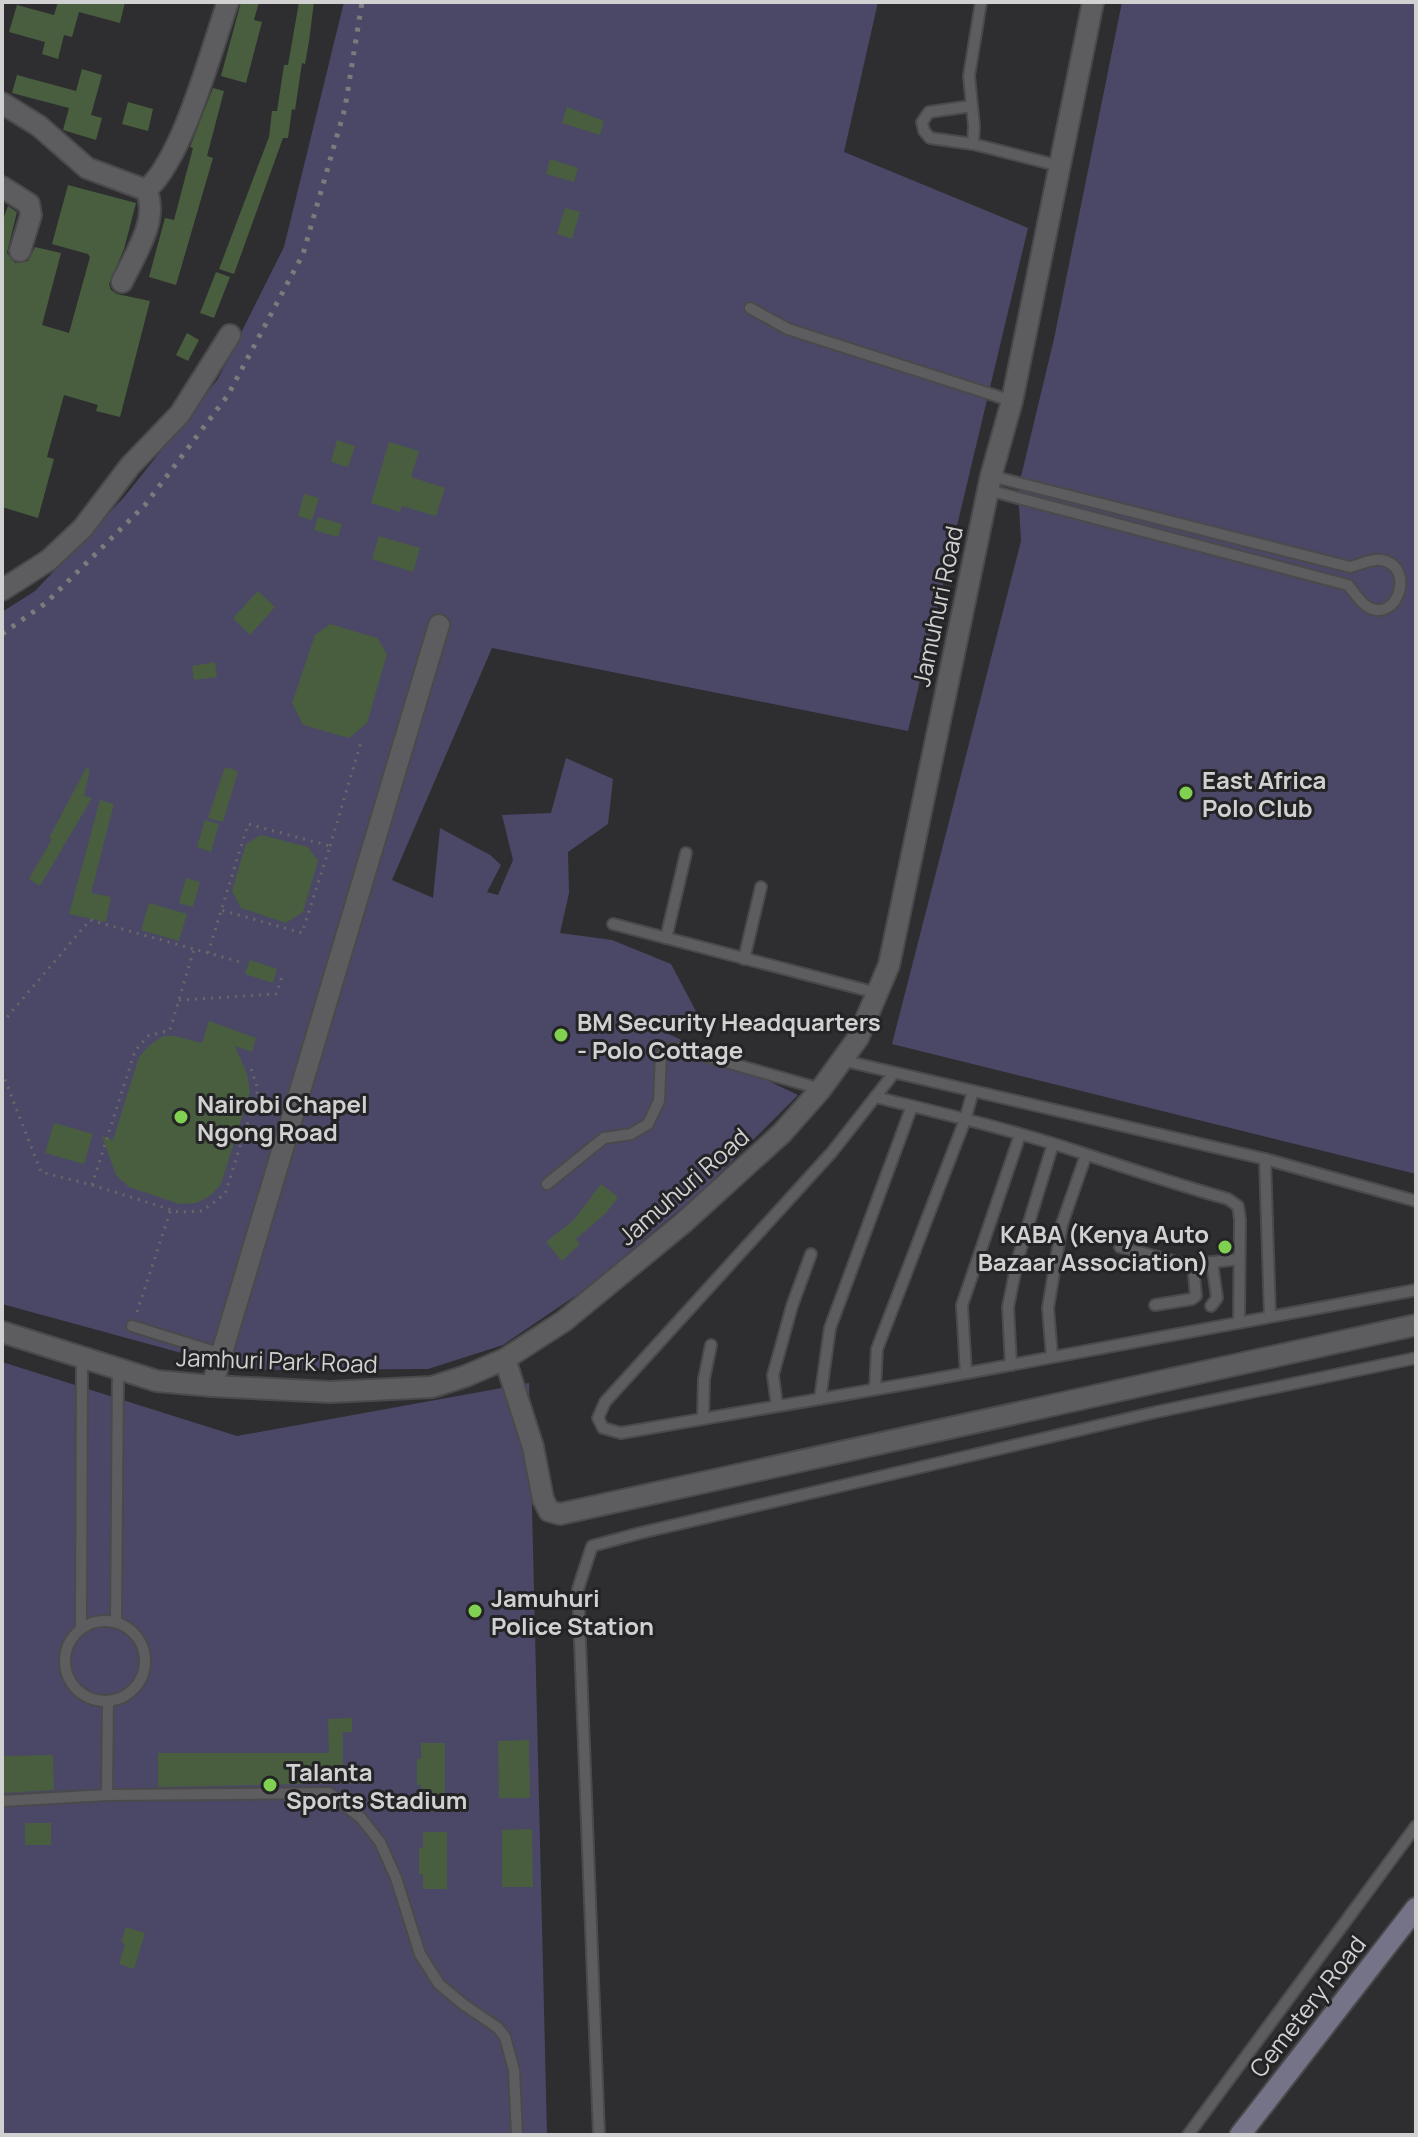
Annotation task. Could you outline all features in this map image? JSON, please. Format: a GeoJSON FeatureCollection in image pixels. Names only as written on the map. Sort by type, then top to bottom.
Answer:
{"type":"FeatureCollection","features":[{"type":"Feature","properties":{"kind":"street"},"geometry":{"type":"LineString","coordinates":[[146,190],[160,176],[181,137],[228,2]]}},
{"type":"Feature","properties":{"kind":"street","name":"Jamuhuri Road"},"geometry":{"type":"LineString","coordinates":[[505,1359],[564,1321],[683,1223],[782,1133],[821,1089],[858,1038],[889,965],[989,483],[1012,401],[1093,2]]}},
{"type":"Feature","properties":{"kind":"street"},"geometry":{"type":"LineString","coordinates":[[2,103],[39,126],[87,168],[146,190],[150,200],[148,225],[122,282]]}},
{"type":"Feature","properties":{"kind":"street"},"geometry":{"type":"LineString","coordinates":[[2,187],[29,204],[31,215],[20,251]]}},
{"type":"Feature","properties":{"kind":"street"},"geometry":{"type":"LineString","coordinates":[[2,590],[49,560],[83,528],[130,466],[180,414],[230,335]]}},
{"type":"Feature","properties":{"kind":"street"},"geometry":{"type":"LineString","coordinates":[[212,1386],[439,625]]}},
{"type":"Feature","properties":{"kind":"street"},"geometry":{"type":"LineString","coordinates":[[505,1359],[533,1447],[543,1499],[549,1511],[560,1514],[1416,1325]]}},
{"type":"Feature","properties":{"kind":"street","name":"Jamhuri Park Road"},"geometry":{"type":"LineString","coordinates":[[2,1332],[118,1371],[157,1381],[212,1386],[330,1392],[432,1387],[505,1359]]}},
{"type":"Feature","properties":{"kind":"street","name":"Cemetery Road"},"geometry":{"type":"LineString","coordinates":[[1240,2135],[1416,1908]]}},
{"type":"Feature","properties":{"kind":"lane"},"geometry":{"type":"LineString","coordinates":[[973,144],[969,76],[981,2]]}},
{"type":"Feature","properties":{"kind":"lane"},"geometry":{"type":"LineString","coordinates":[[972,106],[929,112],[922,122],[924,131],[930,138],[973,144],[1060,166]]}},
{"type":"Feature","properties":{"kind":"lane"},"geometry":{"type":"LineString","coordinates":[[750,308],[788,329],[1012,401]]}},
{"type":"Feature","properties":{"kind":"lane"},"geometry":{"type":"LineString","coordinates":[[989,483],[1350,567],[1382,560],[1393,563],[1404,582],[1401,597],[1389,607],[1377,609],[1367,606],[1348,585],[989,483]]}},
{"type":"Feature","properties":{"kind":"lane"},"geometry":{"type":"LineString","coordinates":[[666,938],[686,853]]}},
{"type":"Feature","properties":{"kind":"lane"},"geometry":{"type":"LineString","coordinates":[[744,959],[761,887]]}},
{"type":"Feature","properties":{"kind":"lane"},"geometry":{"type":"LineString","coordinates":[[613,924],[877,993]]}},
{"type":"Feature","properties":{"kind":"lane"},"geometry":{"type":"LineString","coordinates":[[547,1184],[604,1138],[631,1134],[648,1124],[659,1101],[661,1055],[668,1049],[677,1048],[821,1089]]}},
{"type":"Feature","properties":{"kind":"lane"},"geometry":{"type":"LineString","coordinates":[[841,1060],[1265,1159],[1416,1201]]}},
{"type":"Feature","properties":{"kind":"lane"},"geometry":{"type":"LineString","coordinates":[[894,1073],[793,1197],[605,1402],[598,1418],[603,1428],[621,1433],[1416,1290]]}},
{"type":"Feature","properties":{"kind":"lane"},"geometry":{"type":"LineString","coordinates":[[875,1389],[877,1349],[965,1120],[973,1091]]}},
{"type":"Feature","properties":{"kind":"lane"},"geometry":{"type":"LineString","coordinates":[[875,1097],[1053,1144],[1149,1177],[1228,1199],[1238,1206],[1239,1322]]}},
{"type":"Feature","properties":{"kind":"lane"},"geometry":{"type":"LineString","coordinates":[[820,1399],[830,1328],[912,1106]]}},
{"type":"Feature","properties":{"kind":"lane"},"geometry":{"type":"LineString","coordinates":[[966,1373],[962,1305],[1020,1135]]}},
{"type":"Feature","properties":{"kind":"lane"},"geometry":{"type":"LineString","coordinates":[[1011,1365],[1008,1307],[1018,1258],[1053,1144]]}},
{"type":"Feature","properties":{"kind":"lane"},"geometry":{"type":"LineString","coordinates":[[1052,1357],[1048,1308],[1050,1294],[1062,1224],[1086,1155]]}},
{"type":"Feature","properties":{"kind":"lane"},"geometry":{"type":"LineString","coordinates":[[1265,1159],[1270,1316]]}},
{"type":"Feature","properties":{"kind":"lane"},"geometry":{"type":"LineString","coordinates":[[1120,1247],[1193,1264],[1239,1259]]}},
{"type":"Feature","properties":{"kind":"lane"},"geometry":{"type":"LineString","coordinates":[[777,1406],[773,1375],[792,1306],[811,1254]]}},
{"type":"Feature","properties":{"kind":"lane"},"geometry":{"type":"LineString","coordinates":[[1211,1306],[1217,1298],[1212,1262]]}},
{"type":"Feature","properties":{"kind":"lane"},"geometry":{"type":"LineString","coordinates":[[1155,1305],[1196,1296],[1193,1264]]}},
{"type":"Feature","properties":{"kind":"lane"},"geometry":{"type":"LineString","coordinates":[[132,1326],[222,1354]]}},
{"type":"Feature","properties":{"kind":"lane"},"geometry":{"type":"LineString","coordinates":[[703,1419],[704,1379],[711,1345]]}},
{"type":"Feature","properties":{"kind":"lane"},"geometry":{"type":"LineString","coordinates":[[599,2135],[578,1589],[592,1546],[1141,1415],[1416,1358]]}},
{"type":"Feature","properties":{"kind":"lane"},"geometry":{"type":"LineString","coordinates":[[81,1628],[82,1359]]}},
{"type":"Feature","properties":{"kind":"lane"},"geometry":{"type":"LineString","coordinates":[[116,1622],[118,1371]]}},
{"type":"Feature","properties":{"kind":"lane"},"geometry":{"type":"LineString","coordinates":[[104,1620],[116,1622],[137,1636],[145,1660],[143,1673],[128,1694],[108,1701],[90,1699],[78,1692],[69,1681],[65,1655],[69,1641],[81,1628],[104,1620]]}},
{"type":"Feature","properties":{"kind":"lane"},"geometry":{"type":"LineString","coordinates":[[107,1795],[108,1701]]}},
{"type":"Feature","properties":{"kind":"lane"},"geometry":{"type":"LineString","coordinates":[[2,1801],[107,1795],[329,1793],[361,1818],[380,1842],[396,1878],[420,1954],[439,1984],[498,2028],[505,2037],[514,2070],[517,2135]]}},
{"type":"Feature","properties":{"kind":"lane"},"geometry":{"type":"LineString","coordinates":[[1188,2135],[1416,1826]]}},
{"type":"Feature","properties":{"kind":"path"},"geometry":{"type":"LineString","coordinates":[[221,910],[302,933],[361,742]]}},
{"type":"Feature","properties":{"kind":"path"},"geometry":{"type":"LineString","coordinates":[[208,953],[248,824],[330,846]]}},
{"type":"Feature","properties":{"kind":"path"},"geometry":{"type":"LineString","coordinates":[[2,1023],[90,920],[244,963]]}},
{"type":"Feature","properties":{"kind":"path"},"geometry":{"type":"LineString","coordinates":[[92,1185],[135,1051],[148,1036],[170,1030],[194,949]]}},
{"type":"Feature","properties":{"kind":"path"},"geometry":{"type":"LineString","coordinates":[[179,1000],[276,994],[283,974]]}},
{"type":"Feature","properties":{"kind":"path"},"geometry":{"type":"LineString","coordinates":[[2,1072],[41,1172],[171,1209],[202,1211],[225,1194],[258,1090],[250,1065]]}},
{"type":"Feature","properties":{"kind":"path"},"geometry":{"type":"LineString","coordinates":[[132,1326],[171,1209]]}},
{"type":"Feature","properties":{"kind":"shaded area"},"geometry":{"type":"Polygon","coordinates":[[[344,2],[878,2],[844,152],[1028,228],[908,731],[492,648],[392,880],[433,898],[440,828],[490,855],[501,865],[487,892],[498,895],[513,860],[502,815],[551,813],[566,758],[613,779],[608,824],[568,852],[569,893],[560,933],[612,940],[671,964],[699,1017],[686,1024],[660,1030],[798,1095],[703,1190],[584,1290],[503,1345],[428,1369],[244,1370],[2,1304],[2,612],[35,591],[125,496],[218,379],[284,247],[344,2]]]}},
{"type":"Feature","properties":{"kind":"shaded area","name":"East Africa Polo Club"},"geometry":{"type":"Polygon","coordinates":[[[1122,2],[1416,2],[1416,1174],[892,1044],[1021,541],[1018,489],[1054,339],[1122,2]]]}},
{"type":"Feature","properties":{"kind":"shaded area","name":"Talanta Sports Stadium"},"geometry":{"type":"Polygon","coordinates":[[[2,1362],[237,1436],[529,1383],[547,2135],[2,2135],[2,1362]]]}},
{"type":"Feature","properties":{"kind":"building"},"geometry":{"type":"Polygon","coordinates":[[[58,2],[125,2],[120,23],[79,12],[72,37],[64,35],[58,59],[42,54],[45,42],[9,32],[17,5],[54,15],[58,2]]]}},
{"type":"Feature","properties":{"kind":"building"},"geometry":{"type":"Polygon","coordinates":[[[241,2],[259,2],[254,20],[262,22],[246,83],[221,76],[241,2]]]}},
{"type":"Feature","properties":{"kind":"building"},"geometry":{"type":"Polygon","coordinates":[[[299,2],[314,2],[295,110],[292,109],[288,138],[283,138],[234,274],[219,269],[269,137],[272,111],[277,111],[299,2]]]}},
{"type":"Feature","properties":{"kind":"building"},"geometry":{"type":"Polygon","coordinates":[[[82,69],[102,75],[91,115],[102,118],[96,140],[63,130],[69,108],[12,93],[17,75],[76,91],[82,69]]]}},
{"type":"Feature","properties":{"kind":"building"},"geometry":{"type":"Polygon","coordinates":[[[213,88],[224,91],[207,156],[213,158],[176,285],[149,277],[165,218],[174,220],[193,148],[190,147],[213,88]]]}},
{"type":"Feature","properties":{"kind":"building"},"geometry":{"type":"Polygon","coordinates":[[[128,102],[153,109],[148,131],[122,124],[128,102]]]}},
{"type":"Feature","properties":{"kind":"building"},"geometry":{"type":"Polygon","coordinates":[[[567,107],[604,121],[600,135],[562,123],[567,107]]]}},
{"type":"Feature","properties":{"kind":"building"},"geometry":{"type":"Polygon","coordinates":[[[550,159],[578,168],[574,182],[546,174],[550,159]]]}},
{"type":"Feature","properties":{"kind":"building"},"geometry":{"type":"Polygon","coordinates":[[[68,185],[136,203],[124,249],[109,284],[117,294],[150,301],[120,417],[96,411],[98,405],[64,395],[47,457],[54,459],[38,518],[2,507],[2,222],[8,206],[17,212],[7,253],[15,263],[28,261],[35,247],[61,253],[42,325],[69,333],[90,257],[52,244],[68,185]]]}},
{"type":"Feature","properties":{"kind":"building"},"geometry":{"type":"Polygon","coordinates":[[[565,208],[580,212],[572,239],[557,234],[565,208]]]}},
{"type":"Feature","properties":{"kind":"building"},"geometry":{"type":"Polygon","coordinates":[[[216,272],[230,277],[214,318],[200,313],[216,272]]]}},
{"type":"Feature","properties":{"kind":"building"},"geometry":{"type":"Polygon","coordinates":[[[187,333],[199,340],[188,361],[176,355],[187,333]]]}},
{"type":"Feature","properties":{"kind":"building"},"geometry":{"type":"Polygon","coordinates":[[[337,440],[355,446],[348,467],[331,462],[337,440]]]}},
{"type":"Feature","properties":{"kind":"building"},"geometry":{"type":"Polygon","coordinates":[[[389,442],[419,451],[411,477],[445,488],[436,516],[402,506],[400,512],[371,503],[389,442]]]}},
{"type":"Feature","properties":{"kind":"building"},"geometry":{"type":"Polygon","coordinates":[[[304,494],[319,498],[312,520],[298,516],[304,494]]]}},
{"type":"Feature","properties":{"kind":"building"},"geometry":{"type":"Polygon","coordinates":[[[318,517],[342,524],[338,537],[314,530],[318,517]]]}},
{"type":"Feature","properties":{"kind":"building"},"geometry":{"type":"Polygon","coordinates":[[[379,536],[420,548],[413,572],[372,559],[379,536]]]}},
{"type":"Feature","properties":{"kind":"building"},"geometry":{"type":"Polygon","coordinates":[[[258,591],[275,607],[250,635],[233,618],[258,591]]]}},
{"type":"Feature","properties":{"kind":"building"},"geometry":{"type":"Polygon","coordinates":[[[330,624],[377,638],[387,654],[367,723],[349,738],[303,725],[292,703],[315,635],[330,624]]]}},
{"type":"Feature","properties":{"kind":"building"},"geometry":{"type":"Polygon","coordinates":[[[215,662],[217,677],[194,680],[192,666],[215,662]]]}},
{"type":"Feature","properties":{"kind":"building"},"geometry":{"type":"Polygon","coordinates":[[[225,767],[238,771],[223,822],[208,818],[225,767]]]}},
{"type":"Feature","properties":{"kind":"building"},"geometry":{"type":"Polygon","coordinates":[[[86,768],[90,769],[84,796],[92,798],[40,886],[29,879],[86,768]]]}},
{"type":"Feature","properties":{"kind":"building"},"geometry":{"type":"Polygon","coordinates":[[[100,800],[114,804],[91,893],[111,897],[106,922],[69,914],[100,800]]]}},
{"type":"Feature","properties":{"kind":"building"},"geometry":{"type":"Polygon","coordinates":[[[205,820],[219,824],[211,852],[197,847],[205,820]]]}},
{"type":"Feature","properties":{"kind":"building"},"geometry":{"type":"Polygon","coordinates":[[[261,835],[308,847],[318,861],[303,912],[286,923],[241,908],[232,891],[246,844],[261,835]]]}},
{"type":"Feature","properties":{"kind":"building"},"geometry":{"type":"Polygon","coordinates":[[[186,878],[200,882],[193,907],[179,903],[186,878]]]}},
{"type":"Feature","properties":{"kind":"building"},"geometry":{"type":"Polygon","coordinates":[[[149,903],[187,914],[179,941],[141,930],[149,903]]]}},
{"type":"Feature","properties":{"kind":"building"},"geometry":{"type":"Polygon","coordinates":[[[250,960],[277,969],[273,983],[245,974],[250,960]]]}},
{"type":"Feature","properties":{"kind":"building","name":"Nairobi Chapel Ngong Road"},"geometry":{"type":"Polygon","coordinates":[[[209,1021],[256,1038],[252,1052],[235,1046],[247,1074],[250,1092],[221,1184],[211,1195],[197,1203],[180,1204],[129,1187],[116,1175],[102,1136],[113,1140],[139,1057],[151,1044],[163,1036],[202,1043],[209,1021]]]}},
{"type":"Feature","properties":{"kind":"building"},"geometry":{"type":"Polygon","coordinates":[[[54,1123],[93,1134],[84,1164],[45,1153],[54,1123]]]}},
{"type":"Feature","properties":{"kind":"building"},"geometry":{"type":"Polygon","coordinates":[[[601,1184],[618,1197],[606,1213],[576,1239],[580,1244],[562,1261],[546,1242],[574,1220],[601,1184]]]}},
{"type":"Feature","properties":{"kind":"building"},"geometry":{"type":"Polygon","coordinates":[[[352,1718],[352,1732],[343,1732],[343,1766],[358,1766],[358,1783],[158,1787],[158,1753],[329,1753],[328,1719],[352,1718]]]}},
{"type":"Feature","properties":{"kind":"building"},"geometry":{"type":"Polygon","coordinates":[[[529,1740],[530,1798],[499,1798],[498,1741],[529,1740]]]}},
{"type":"Feature","properties":{"kind":"building"},"geometry":{"type":"Polygon","coordinates":[[[421,1743],[445,1743],[445,1800],[421,1800],[421,1785],[417,1785],[417,1759],[421,1759],[421,1743]]]}},
{"type":"Feature","properties":{"kind":"building"},"geometry":{"type":"Polygon","coordinates":[[[53,1755],[54,1790],[2,1793],[2,1756],[53,1755]]]}},
{"type":"Feature","properties":{"kind":"building"},"geometry":{"type":"Polygon","coordinates":[[[25,1823],[51,1823],[51,1845],[25,1845],[25,1823]]]}},
{"type":"Feature","properties":{"kind":"building"},"geometry":{"type":"Polygon","coordinates":[[[532,1829],[533,1887],[502,1887],[502,1830],[532,1829]]]}},
{"type":"Feature","properties":{"kind":"building"},"geometry":{"type":"Polygon","coordinates":[[[423,1832],[447,1832],[447,1889],[423,1889],[423,1874],[419,1874],[419,1848],[423,1848],[423,1832]]]}},
{"type":"Feature","properties":{"kind":"building"},"geometry":{"type":"Polygon","coordinates":[[[126,1927],[145,1933],[134,1969],[119,1964],[126,1927]]]}},
{"type":"Feature","properties":{"kind":"railway"},"geometry":{"type":"LineString","coordinates":[[2,634],[46,603],[145,505],[228,395],[303,254],[345,108],[362,2]]}},
{"type":"Feature","properties":{"kind":"place","name":"East Africa Polo Club"},"geometry":{"type":"Point","coordinates":[1186,793]}},
{"type":"Feature","properties":{"kind":"place","name":"BM Security Headquarters - Polo Cottage"},"geometry":{"type":"Point","coordinates":[561,1035]}},
{"type":"Feature","properties":{"kind":"place","name":"Nairobi Chapel Ngong Road"},"geometry":{"type":"Point","coordinates":[181,1117]}},
{"type":"Feature","properties":{"kind":"place","name":"KABA (Kenya Auto Bazaar Association)"},"geometry":{"type":"Point","coordinates":[1225,1247]}},
{"type":"Feature","properties":{"kind":"place","name":"Jamuhuri Police Station"},"geometry":{"type":"Point","coordinates":[475,1611]}},
{"type":"Feature","properties":{"kind":"place","name":"Talanta Sports Stadium"},"geometry":{"type":"Point","coordinates":[270,1785]}}]}
